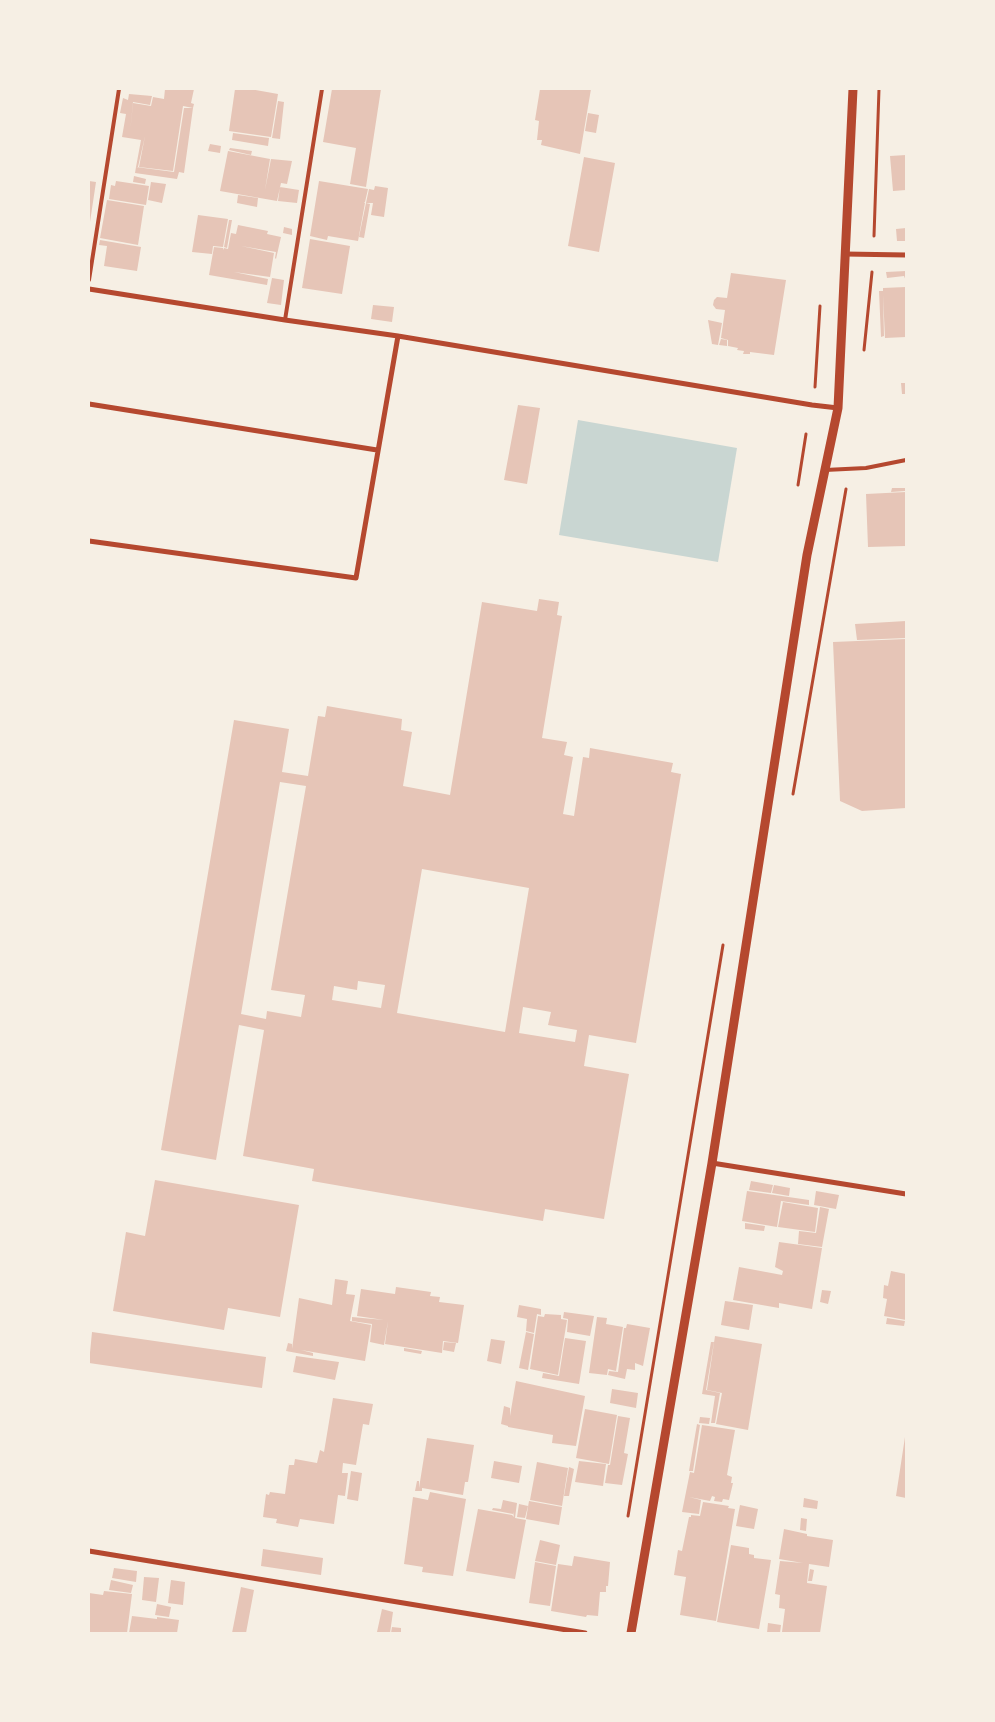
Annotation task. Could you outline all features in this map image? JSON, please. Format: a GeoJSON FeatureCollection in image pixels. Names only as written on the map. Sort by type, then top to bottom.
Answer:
{"type":"FeatureCollection","features":[{"type":"Feature","properties":{"kind":"street"},"geometry":{"type":"LineString","coordinates":[[631,1633],[712,1163],[807,555],[838,408],[853,89]]}},
{"type":"Feature","properties":{"kind":"street"},"geometry":{"type":"LineString","coordinates":[[845,254],[906,255]]}},
{"type":"Feature","properties":{"kind":"street"},"geometry":{"type":"LineString","coordinates":[[89,289],[398,336],[838,408]]}},
{"type":"Feature","properties":{"kind":"street"},"geometry":{"type":"LineString","coordinates":[[89,541],[356,578],[398,336]]}},
{"type":"Feature","properties":{"kind":"street"},"geometry":{"type":"LineString","coordinates":[[89,404],[377,450]]}},
{"type":"Feature","properties":{"kind":"street"},"geometry":{"type":"LineString","coordinates":[[712,1163],[906,1194]]}},
{"type":"Feature","properties":{"kind":"street"},"geometry":{"type":"LineString","coordinates":[[89,1551],[585,1633]]}},
{"type":"Feature","properties":{"kind":"lane"},"geometry":{"type":"LineString","coordinates":[[89,280],[119,89]]}},
{"type":"Feature","properties":{"kind":"lane"},"geometry":{"type":"LineString","coordinates":[[285,320],[322,89]]}},
{"type":"Feature","properties":{"kind":"lane"},"geometry":{"type":"LineString","coordinates":[[825,470],[866,468],[906,460]]}},
{"type":"Feature","properties":{"kind":"path"},"geometry":{"type":"LineString","coordinates":[[797,493],[806,434]]}},
{"type":"Feature","properties":{"kind":"path"},"geometry":{"type":"LineString","coordinates":[[792,799],[846,489]]}},
{"type":"Feature","properties":{"kind":"path"},"geometry":{"type":"LineString","coordinates":[[627,1519],[723,944]]}},
{"type":"Feature","properties":{"kind":"shaded area"},"geometry":{"type":"Polygon","coordinates":[[[578,420],[737,448],[718,562],[559,535],[578,420]]]}},
{"type":"Feature","properties":{"kind":"building"},"geometry":{"type":"Polygon","coordinates":[[[165,89],[194,89],[191,103],[194,104],[193,108],[183,106],[173,171],[139,167],[145,136],[138,167],[136,167],[141,140],[122,137],[126,114],[120,113],[123,98],[128,100],[129,94],[152,96],[150,105],[133,102],[130,133],[133,103],[151,106],[153,97],[164,99],[165,89]]]}},
{"type":"Feature","properties":{"kind":"building"},"geometry":{"type":"Polygon","coordinates":[[[235,89],[250,89],[278,94],[271,137],[229,131],[235,89]]]}},
{"type":"Feature","properties":{"kind":"building"},"geometry":{"type":"Polygon","coordinates":[[[332,89],[381,89],[366,187],[350,184],[356,148],[323,142],[332,89]]]}},
{"type":"Feature","properties":{"kind":"building"},"geometry":{"type":"Polygon","coordinates":[[[540,89],[591,89],[580,154],[541,145],[542,140],[537,140],[539,121],[535,120],[540,89]]]}},
{"type":"Feature","properties":{"kind":"building"},"geometry":{"type":"Polygon","coordinates":[[[278,101],[284,102],[280,139],[272,138],[278,101]]]}},
{"type":"Feature","properties":{"kind":"building"},"geometry":{"type":"Polygon","coordinates":[[[184,108],[193,108],[184,173],[179,172],[177,179],[135,173],[136,167],[174,172],[184,108]]]}},
{"type":"Feature","properties":{"kind":"building"},"geometry":{"type":"Polygon","coordinates":[[[588,113],[599,115],[596,133],[585,131],[588,113]]]}},
{"type":"Feature","properties":{"kind":"building"},"geometry":{"type":"Polygon","coordinates":[[[233,133],[269,138],[268,146],[232,140],[233,133]]]}},
{"type":"Feature","properties":{"kind":"building"},"geometry":{"type":"Polygon","coordinates":[[[210,144],[221,146],[220,153],[208,151],[210,144]]]}},
{"type":"Feature","properties":{"kind":"building"},"geometry":{"type":"Polygon","coordinates":[[[230,148],[252,151],[251,155],[229,150],[230,148]]]}},
{"type":"Feature","properties":{"kind":"building"},"geometry":{"type":"Polygon","coordinates":[[[228,151],[270,159],[265,190],[271,159],[292,161],[287,184],[281,183],[277,201],[220,191],[228,151]]]}},
{"type":"Feature","properties":{"kind":"building"},"geometry":{"type":"Polygon","coordinates":[[[906,155],[906,190],[893,191],[890,156],[906,155]]]}},
{"type":"Feature","properties":{"kind":"building"},"geometry":{"type":"Polygon","coordinates":[[[584,157],[615,163],[599,252],[568,246],[584,157]]]}},
{"type":"Feature","properties":{"kind":"building"},"geometry":{"type":"Polygon","coordinates":[[[134,176],[146,179],[145,184],[133,182],[134,176]]]}},
{"type":"Feature","properties":{"kind":"building"},"geometry":{"type":"Polygon","coordinates":[[[89,181],[96,182],[90,222],[89,222],[89,181]]]}},
{"type":"Feature","properties":{"kind":"building"},"geometry":{"type":"Polygon","coordinates":[[[116,181],[149,186],[146,205],[109,199],[111,185],[115,186],[116,181]]]}},
{"type":"Feature","properties":{"kind":"building"},"geometry":{"type":"Polygon","coordinates":[[[319,181],[368,189],[358,241],[328,236],[327,240],[310,236],[319,181]]]}},
{"type":"Feature","properties":{"kind":"building"},"geometry":{"type":"Polygon","coordinates":[[[151,182],[166,184],[162,203],[148,200],[151,182]]]}},
{"type":"Feature","properties":{"kind":"building"},"geometry":{"type":"Polygon","coordinates":[[[375,186],[388,188],[384,217],[371,215],[373,203],[366,203],[369,189],[374,190],[375,186]]]}},
{"type":"Feature","properties":{"kind":"building"},"geometry":{"type":"Polygon","coordinates":[[[280,187],[299,190],[297,203],[278,201],[280,187]]]}},
{"type":"Feature","properties":{"kind":"building"},"geometry":{"type":"Polygon","coordinates":[[[238,195],[258,198],[257,207],[237,203],[238,195]]]}},
{"type":"Feature","properties":{"kind":"building"},"geometry":{"type":"Polygon","coordinates":[[[107,200],[144,206],[138,245],[100,238],[107,200]]]}},
{"type":"Feature","properties":{"kind":"building"},"geometry":{"type":"Polygon","coordinates":[[[366,203],[370,204],[364,238],[359,237],[366,203]]]}},
{"type":"Feature","properties":{"kind":"building"},"geometry":{"type":"Polygon","coordinates":[[[198,215],[228,219],[223,247],[213,246],[212,254],[192,252],[198,215]]]}},
{"type":"Feature","properties":{"kind":"building"},"geometry":{"type":"Polygon","coordinates":[[[229,220],[232,220],[227,248],[224,247],[229,220]]]}},
{"type":"Feature","properties":{"kind":"building"},"geometry":{"type":"Polygon","coordinates":[[[238,225],[268,231],[267,234],[281,237],[276,259],[276,252],[241,246],[274,253],[270,277],[234,272],[268,279],[267,285],[209,275],[214,247],[223,248],[223,250],[224,248],[228,249],[231,233],[236,234],[238,225]]]}},
{"type":"Feature","properties":{"kind":"building"},"geometry":{"type":"Polygon","coordinates":[[[284,227],[292,229],[292,235],[283,233],[284,227]]]}},
{"type":"Feature","properties":{"kind":"building"},"geometry":{"type":"Polygon","coordinates":[[[906,228],[906,241],[897,241],[896,229],[906,228]]]}},
{"type":"Feature","properties":{"kind":"building"},"geometry":{"type":"Polygon","coordinates":[[[310,239],[350,246],[342,294],[302,288],[310,239]]]}},
{"type":"Feature","properties":{"kind":"building"},"geometry":{"type":"Polygon","coordinates":[[[100,240],[141,247],[137,271],[104,266],[107,246],[99,245],[100,240]]]}},
{"type":"Feature","properties":{"kind":"building"},"geometry":{"type":"Polygon","coordinates":[[[906,271],[906,281],[904,276],[887,278],[886,272],[906,271]]]}},
{"type":"Feature","properties":{"kind":"building"},"geometry":{"type":"Polygon","coordinates":[[[731,273],[786,280],[774,355],[750,352],[750,354],[743,354],[744,351],[728,346],[728,340],[721,338],[725,310],[716,309],[713,305],[717,297],[727,298],[731,273]]]}},
{"type":"Feature","properties":{"kind":"building"},"geometry":{"type":"Polygon","coordinates":[[[272,278],[284,280],[281,305],[267,303],[272,278]]]}},
{"type":"Feature","properties":{"kind":"building"},"geometry":{"type":"Polygon","coordinates":[[[906,287],[906,337],[885,338],[883,295],[884,336],[881,337],[879,291],[883,291],[883,288],[906,287]]]}},
{"type":"Feature","properties":{"kind":"building"},"geometry":{"type":"Polygon","coordinates":[[[373,305],[394,307],[392,322],[371,319],[373,305]]]}},
{"type":"Feature","properties":{"kind":"building"},"geometry":{"type":"Polygon","coordinates":[[[708,320],[722,323],[718,345],[712,344],[708,320]]]}},
{"type":"Feature","properties":{"kind":"building"},"geometry":{"type":"Polygon","coordinates":[[[721,339],[727,340],[727,346],[719,345],[721,339]]]}},
{"type":"Feature","properties":{"kind":"building"},"geometry":{"type":"Polygon","coordinates":[[[901,383],[906,383],[906,394],[902,394],[901,383]]]}},
{"type":"Feature","properties":{"kind":"building"},"geometry":{"type":"Polygon","coordinates":[[[518,405],[540,408],[527,484],[504,480],[518,405]]]}},
{"type":"Feature","properties":{"kind":"building"},"geometry":{"type":"Polygon","coordinates":[[[892,488],[905,488],[905,491],[891,492],[892,488]]]}},
{"type":"Feature","properties":{"kind":"building"},"geometry":{"type":"Polygon","coordinates":[[[906,492],[906,546],[868,547],[866,494],[906,492]]]}},
{"type":"Feature","properties":{"kind":"building"},"geometry":{"type":"Polygon","coordinates":[[[539,599],[559,602],[557,615],[562,616],[542,738],[567,742],[564,755],[573,757],[563,814],[574,816],[583,757],[589,758],[590,748],[673,763],[671,772],[681,774],[636,1043],[589,1035],[584,1066],[629,1074],[604,1219],[545,1209],[543,1221],[312,1181],[314,1169],[243,1156],[264,1030],[239,1025],[216,1160],[161,1150],[234,720],[289,729],[282,772],[308,776],[318,716],[325,717],[327,706],[402,719],[401,730],[412,732],[403,786],[450,795],[482,602],[537,611],[539,599]],[[280,782],[241,1014],[266,1019],[267,1011],[301,1017],[305,995],[271,990],[306,786],[280,782]],[[422,869],[397,1013],[505,1032],[529,888],[422,869]],[[358,981],[357,990],[334,986],[332,1000],[381,1008],[385,985],[358,981]],[[523,1007],[519,1033],[575,1042],[577,1030],[548,1025],[551,1012],[523,1007]]]}},
{"type":"Feature","properties":{"kind":"building"},"geometry":{"type":"Polygon","coordinates":[[[906,621],[906,638],[857,640],[855,624],[906,621]]]}},
{"type":"Feature","properties":{"kind":"building"},"geometry":{"type":"Polygon","coordinates":[[[906,639],[906,808],[862,811],[840,801],[833,642],[906,639]]]}},
{"type":"Feature","properties":{"kind":"building"},"geometry":{"type":"Polygon","coordinates":[[[155,1180],[299,1205],[280,1317],[228,1308],[224,1330],[113,1311],[126,1232],[145,1236],[155,1180]]]}},
{"type":"Feature","properties":{"kind":"building"},"geometry":{"type":"Polygon","coordinates":[[[751,1181],[773,1185],[771,1193],[749,1190],[751,1181]]]}},
{"type":"Feature","properties":{"kind":"building"},"geometry":{"type":"Polygon","coordinates":[[[774,1185],[790,1188],[789,1196],[772,1193],[774,1185]]]}},
{"type":"Feature","properties":{"kind":"building"},"geometry":{"type":"Polygon","coordinates":[[[747,1191],[809,1200],[809,1205],[781,1201],[777,1227],[742,1221],[747,1191]]]}},
{"type":"Feature","properties":{"kind":"building"},"geometry":{"type":"Polygon","coordinates":[[[816,1191],[839,1195],[836,1209],[814,1205],[816,1191]]]}},
{"type":"Feature","properties":{"kind":"building"},"geometry":{"type":"Polygon","coordinates":[[[783,1202],[818,1208],[815,1232],[778,1227],[783,1202]]]}},
{"type":"Feature","properties":{"kind":"building"},"geometry":{"type":"Polygon","coordinates":[[[820,1207],[829,1209],[822,1247],[798,1244],[799,1231],[816,1233],[820,1207]]]}},
{"type":"Feature","properties":{"kind":"building"},"geometry":{"type":"Polygon","coordinates":[[[745,1223],[765,1226],[764,1231],[745,1229],[745,1223]]]}},
{"type":"Feature","properties":{"kind":"building"},"geometry":{"type":"Polygon","coordinates":[[[779,1242],[822,1248],[812,1309],[779,1303],[779,1308],[733,1300],[739,1267],[782,1275],[783,1271],[775,1267],[779,1242]]]}},
{"type":"Feature","properties":{"kind":"building"},"geometry":{"type":"Polygon","coordinates":[[[891,1271],[906,1274],[906,1320],[884,1316],[887,1299],[883,1298],[884,1285],[888,1286],[891,1271]]]}},
{"type":"Feature","properties":{"kind":"building"},"geometry":{"type":"Polygon","coordinates":[[[335,1279],[348,1281],[346,1294],[355,1295],[350,1321],[371,1325],[365,1361],[301,1350],[313,1353],[313,1356],[286,1351],[288,1343],[292,1344],[292,1349],[299,1298],[332,1305],[335,1279]]]}},
{"type":"Feature","properties":{"kind":"building"},"geometry":{"type":"Polygon","coordinates":[[[396,1287],[431,1292],[430,1296],[440,1297],[439,1302],[464,1305],[458,1343],[443,1341],[442,1353],[385,1344],[388,1321],[384,1345],[370,1342],[372,1324],[352,1321],[352,1317],[384,1320],[357,1316],[361,1289],[395,1294],[396,1287]]]}},
{"type":"Feature","properties":{"kind":"building"},"geometry":{"type":"Polygon","coordinates":[[[822,1290],[831,1291],[828,1304],[820,1302],[822,1290]]]}},
{"type":"Feature","properties":{"kind":"building"},"geometry":{"type":"Polygon","coordinates":[[[725,1301],[753,1305],[749,1330],[721,1325],[725,1301]]]}},
{"type":"Feature","properties":{"kind":"building"},"geometry":{"type":"Polygon","coordinates":[[[519,1305],[541,1309],[541,1315],[537,1314],[534,1333],[526,1331],[527,1319],[517,1317],[519,1305]]]}},
{"type":"Feature","properties":{"kind":"building"},"geometry":{"type":"Polygon","coordinates":[[[564,1312],[594,1316],[590,1336],[567,1332],[568,1319],[563,1318],[564,1312]]]}},
{"type":"Feature","properties":{"kind":"building"},"geometry":{"type":"Polygon","coordinates":[[[545,1314],[561,1315],[561,1319],[567,1320],[558,1375],[530,1369],[538,1316],[544,1317],[545,1314]]]}},
{"type":"Feature","properties":{"kind":"building"},"geometry":{"type":"Polygon","coordinates":[[[597,1317],[607,1318],[606,1324],[623,1327],[616,1371],[608,1369],[607,1375],[589,1373],[597,1317]]]}},
{"type":"Feature","properties":{"kind":"building"},"geometry":{"type":"Polygon","coordinates":[[[887,1318],[905,1321],[904,1326],[886,1324],[887,1318]]]}},
{"type":"Feature","properties":{"kind":"building"},"geometry":{"type":"Polygon","coordinates":[[[627,1324],[650,1328],[643,1366],[635,1363],[635,1370],[627,1369],[625,1379],[608,1375],[609,1371],[618,1372],[624,1328],[626,1328],[627,1324]]]}},
{"type":"Feature","properties":{"kind":"building"},"geometry":{"type":"Polygon","coordinates":[[[92,1332],[266,1357],[262,1388],[89,1363],[92,1332]]]}},
{"type":"Feature","properties":{"kind":"building"},"geometry":{"type":"Polygon","coordinates":[[[526,1332],[534,1334],[528,1370],[519,1368],[526,1332]]]}},
{"type":"Feature","properties":{"kind":"building"},"geometry":{"type":"Polygon","coordinates":[[[715,1336],[762,1344],[748,1430],[716,1424],[722,1393],[707,1390],[715,1336]]]}},
{"type":"Feature","properties":{"kind":"building"},"geometry":{"type":"Polygon","coordinates":[[[565,1338],[586,1341],[579,1384],[542,1378],[543,1373],[559,1376],[565,1338]]]}},
{"type":"Feature","properties":{"kind":"building"},"geometry":{"type":"Polygon","coordinates":[[[491,1339],[505,1341],[501,1364],[487,1361],[491,1339]]]}},
{"type":"Feature","properties":{"kind":"building"},"geometry":{"type":"Polygon","coordinates":[[[444,1342],[456,1343],[454,1352],[443,1350],[444,1342]]]}},
{"type":"Feature","properties":{"kind":"building"},"geometry":{"type":"Polygon","coordinates":[[[711,1342],[714,1342],[706,1390],[720,1393],[715,1423],[711,1423],[715,1396],[702,1394],[711,1342]]]}},
{"type":"Feature","properties":{"kind":"building"},"geometry":{"type":"Polygon","coordinates":[[[404,1348],[422,1351],[421,1354],[404,1351],[404,1348]]]}},
{"type":"Feature","properties":{"kind":"building"},"geometry":{"type":"Polygon","coordinates":[[[296,1356],[339,1362],[335,1380],[293,1372],[296,1356]]]}},
{"type":"Feature","properties":{"kind":"building"},"geometry":{"type":"Polygon","coordinates":[[[516,1381],[585,1396],[576,1446],[552,1443],[553,1435],[501,1424],[504,1406],[510,1408],[510,1416],[516,1381]]]}},
{"type":"Feature","properties":{"kind":"building"},"geometry":{"type":"Polygon","coordinates":[[[612,1389],[638,1393],[636,1408],[610,1403],[612,1389]]]}},
{"type":"Feature","properties":{"kind":"building"},"geometry":{"type":"Polygon","coordinates":[[[333,1398],[373,1404],[369,1425],[363,1424],[356,1465],[343,1463],[342,1473],[348,1473],[345,1496],[338,1495],[334,1524],[300,1519],[298,1527],[276,1523],[277,1519],[263,1517],[266,1494],[269,1495],[270,1492],[285,1494],[289,1465],[294,1465],[295,1459],[317,1463],[320,1450],[324,1452],[333,1398]]]}},
{"type":"Feature","properties":{"kind":"building"},"geometry":{"type":"Polygon","coordinates":[[[585,1409],[617,1415],[609,1464],[576,1458],[585,1409]]]}},
{"type":"Feature","properties":{"kind":"building"},"geometry":{"type":"Polygon","coordinates":[[[618,1416],[630,1418],[624,1453],[628,1454],[622,1485],[605,1483],[618,1416]]]}},
{"type":"Feature","properties":{"kind":"building"},"geometry":{"type":"Polygon","coordinates":[[[700,1417],[710,1418],[709,1424],[699,1423],[700,1417]]]}},
{"type":"Feature","properties":{"kind":"building"},"geometry":{"type":"Polygon","coordinates":[[[697,1424],[700,1425],[693,1471],[689,1471],[697,1424]]]}},
{"type":"Feature","properties":{"kind":"building"},"geometry":{"type":"Polygon","coordinates":[[[702,1425],[735,1430],[727,1475],[732,1477],[731,1483],[733,1483],[729,1500],[723,1499],[722,1502],[714,1501],[715,1497],[712,1496],[710,1501],[689,1497],[701,1500],[699,1514],[682,1512],[690,1472],[694,1473],[702,1425]]]}},
{"type":"Feature","properties":{"kind":"building"},"geometry":{"type":"Polygon","coordinates":[[[906,1437],[906,1498],[896,1496],[906,1437]]]}},
{"type":"Feature","properties":{"kind":"building"},"geometry":{"type":"Polygon","coordinates":[[[427,1438],[474,1445],[468,1482],[465,1482],[463,1495],[422,1488],[422,1491],[415,1491],[417,1481],[419,1481],[419,1488],[427,1438]]]}},
{"type":"Feature","properties":{"kind":"building"},"geometry":{"type":"Polygon","coordinates":[[[494,1461],[522,1466],[519,1483],[491,1478],[494,1461]]]}},
{"type":"Feature","properties":{"kind":"building"},"geometry":{"type":"Polygon","coordinates":[[[579,1461],[606,1464],[603,1486],[575,1482],[579,1461]]]}},
{"type":"Feature","properties":{"kind":"building"},"geometry":{"type":"Polygon","coordinates":[[[537,1462],[568,1468],[562,1506],[530,1500],[537,1462]]]}},
{"type":"Feature","properties":{"kind":"building"},"geometry":{"type":"Polygon","coordinates":[[[569,1467],[574,1469],[569,1496],[564,1496],[569,1467]]]}},
{"type":"Feature","properties":{"kind":"building"},"geometry":{"type":"Polygon","coordinates":[[[351,1471],[362,1473],[358,1501],[347,1499],[351,1471]]]}},
{"type":"Feature","properties":{"kind":"building"},"geometry":{"type":"Polygon","coordinates":[[[430,1492],[466,1499],[453,1576],[422,1572],[423,1567],[404,1564],[413,1497],[428,1500],[430,1492]]]}},
{"type":"Feature","properties":{"kind":"building"},"geometry":{"type":"Polygon","coordinates":[[[804,1498],[818,1501],[817,1509],[803,1507],[804,1498]]]}},
{"type":"Feature","properties":{"kind":"building"},"geometry":{"type":"Polygon","coordinates":[[[503,1500],[517,1503],[515,1518],[526,1520],[515,1579],[466,1571],[478,1509],[512,1515],[514,1517],[513,1512],[513,1514],[492,1510],[493,1508],[501,1509],[503,1500]]]}},
{"type":"Feature","properties":{"kind":"building"},"geometry":{"type":"Polygon","coordinates":[[[529,1501],[562,1507],[559,1525],[526,1519],[529,1501]]]}},
{"type":"Feature","properties":{"kind":"building"},"geometry":{"type":"Polygon","coordinates":[[[703,1502],[729,1506],[728,1508],[735,1509],[716,1621],[680,1615],[686,1577],[674,1575],[678,1550],[682,1551],[689,1517],[691,1515],[700,1516],[703,1502]]]}},
{"type":"Feature","properties":{"kind":"building"},"geometry":{"type":"Polygon","coordinates":[[[519,1504],[528,1506],[525,1518],[517,1517],[519,1504]]]}},
{"type":"Feature","properties":{"kind":"building"},"geometry":{"type":"Polygon","coordinates":[[[740,1505],[758,1509],[754,1529],[736,1526],[740,1505]]]}},
{"type":"Feature","properties":{"kind":"building"},"geometry":{"type":"Polygon","coordinates":[[[801,1518],[807,1519],[806,1531],[800,1530],[801,1518]]]}},
{"type":"Feature","properties":{"kind":"building"},"geometry":{"type":"Polygon","coordinates":[[[784,1529],[807,1534],[807,1536],[833,1540],[829,1567],[809,1564],[807,1583],[827,1586],[820,1633],[782,1632],[785,1609],[779,1608],[780,1595],[775,1594],[780,1561],[803,1563],[779,1559],[784,1529]]]}},
{"type":"Feature","properties":{"kind":"building"},"geometry":{"type":"Polygon","coordinates":[[[540,1540],[560,1545],[556,1565],[535,1561],[540,1540]]]}},
{"type":"Feature","properties":{"kind":"building"},"geometry":{"type":"Polygon","coordinates":[[[731,1545],[749,1548],[749,1554],[754,1555],[754,1558],[771,1560],[759,1629],[717,1622],[731,1545]]]}},
{"type":"Feature","properties":{"kind":"building"},"geometry":{"type":"Polygon","coordinates":[[[263,1549],[323,1558],[321,1575],[261,1566],[263,1549]]]}},
{"type":"Feature","properties":{"kind":"building"},"geometry":{"type":"Polygon","coordinates":[[[574,1556],[610,1562],[606,1592],[600,1592],[598,1616],[587,1615],[586,1617],[551,1611],[558,1564],[572,1566],[574,1556]]]}},
{"type":"Feature","properties":{"kind":"building"},"geometry":{"type":"Polygon","coordinates":[[[535,1562],[556,1566],[550,1606],[529,1603],[535,1562]]]}},
{"type":"Feature","properties":{"kind":"building"},"geometry":{"type":"Polygon","coordinates":[[[114,1568],[137,1571],[136,1582],[112,1578],[114,1568]]]}},
{"type":"Feature","properties":{"kind":"building"},"geometry":{"type":"Polygon","coordinates":[[[810,1569],[814,1570],[812,1581],[808,1581],[810,1569]]]}},
{"type":"Feature","properties":{"kind":"building"},"geometry":{"type":"Polygon","coordinates":[[[144,1577],[159,1578],[156,1602],[142,1600],[144,1577]]]}},
{"type":"Feature","properties":{"kind":"building"},"geometry":{"type":"Polygon","coordinates":[[[111,1580],[133,1585],[131,1593],[109,1590],[111,1580]]]}},
{"type":"Feature","properties":{"kind":"building"},"geometry":{"type":"Polygon","coordinates":[[[171,1580],[185,1582],[183,1605],[168,1603],[171,1580]]]}},
{"type":"Feature","properties":{"kind":"building"},"geometry":{"type":"Polygon","coordinates":[[[241,1587],[254,1590],[246,1633],[232,1633],[241,1587]]]}},
{"type":"Feature","properties":{"kind":"building"},"geometry":{"type":"Polygon","coordinates":[[[104,1591],[132,1594],[127,1633],[89,1633],[89,1593],[103,1595],[104,1591]]]}},
{"type":"Feature","properties":{"kind":"building"},"geometry":{"type":"Polygon","coordinates":[[[157,1604],[171,1607],[169,1617],[155,1615],[157,1604]]]}},
{"type":"Feature","properties":{"kind":"building"},"geometry":{"type":"Polygon","coordinates":[[[382,1609],[393,1612],[390,1633],[377,1632],[382,1609]]]}},
{"type":"Feature","properties":{"kind":"building"},"geometry":{"type":"Polygon","coordinates":[[[132,1616],[179,1620],[177,1633],[129,1633],[132,1616]]]}},
{"type":"Feature","properties":{"kind":"building"},"geometry":{"type":"Polygon","coordinates":[[[768,1623],[781,1625],[780,1633],[767,1633],[768,1623]]]}},
{"type":"Feature","properties":{"kind":"building"},"geometry":{"type":"Polygon","coordinates":[[[392,1627],[401,1628],[401,1633],[391,1633],[392,1627]]]}}]}
